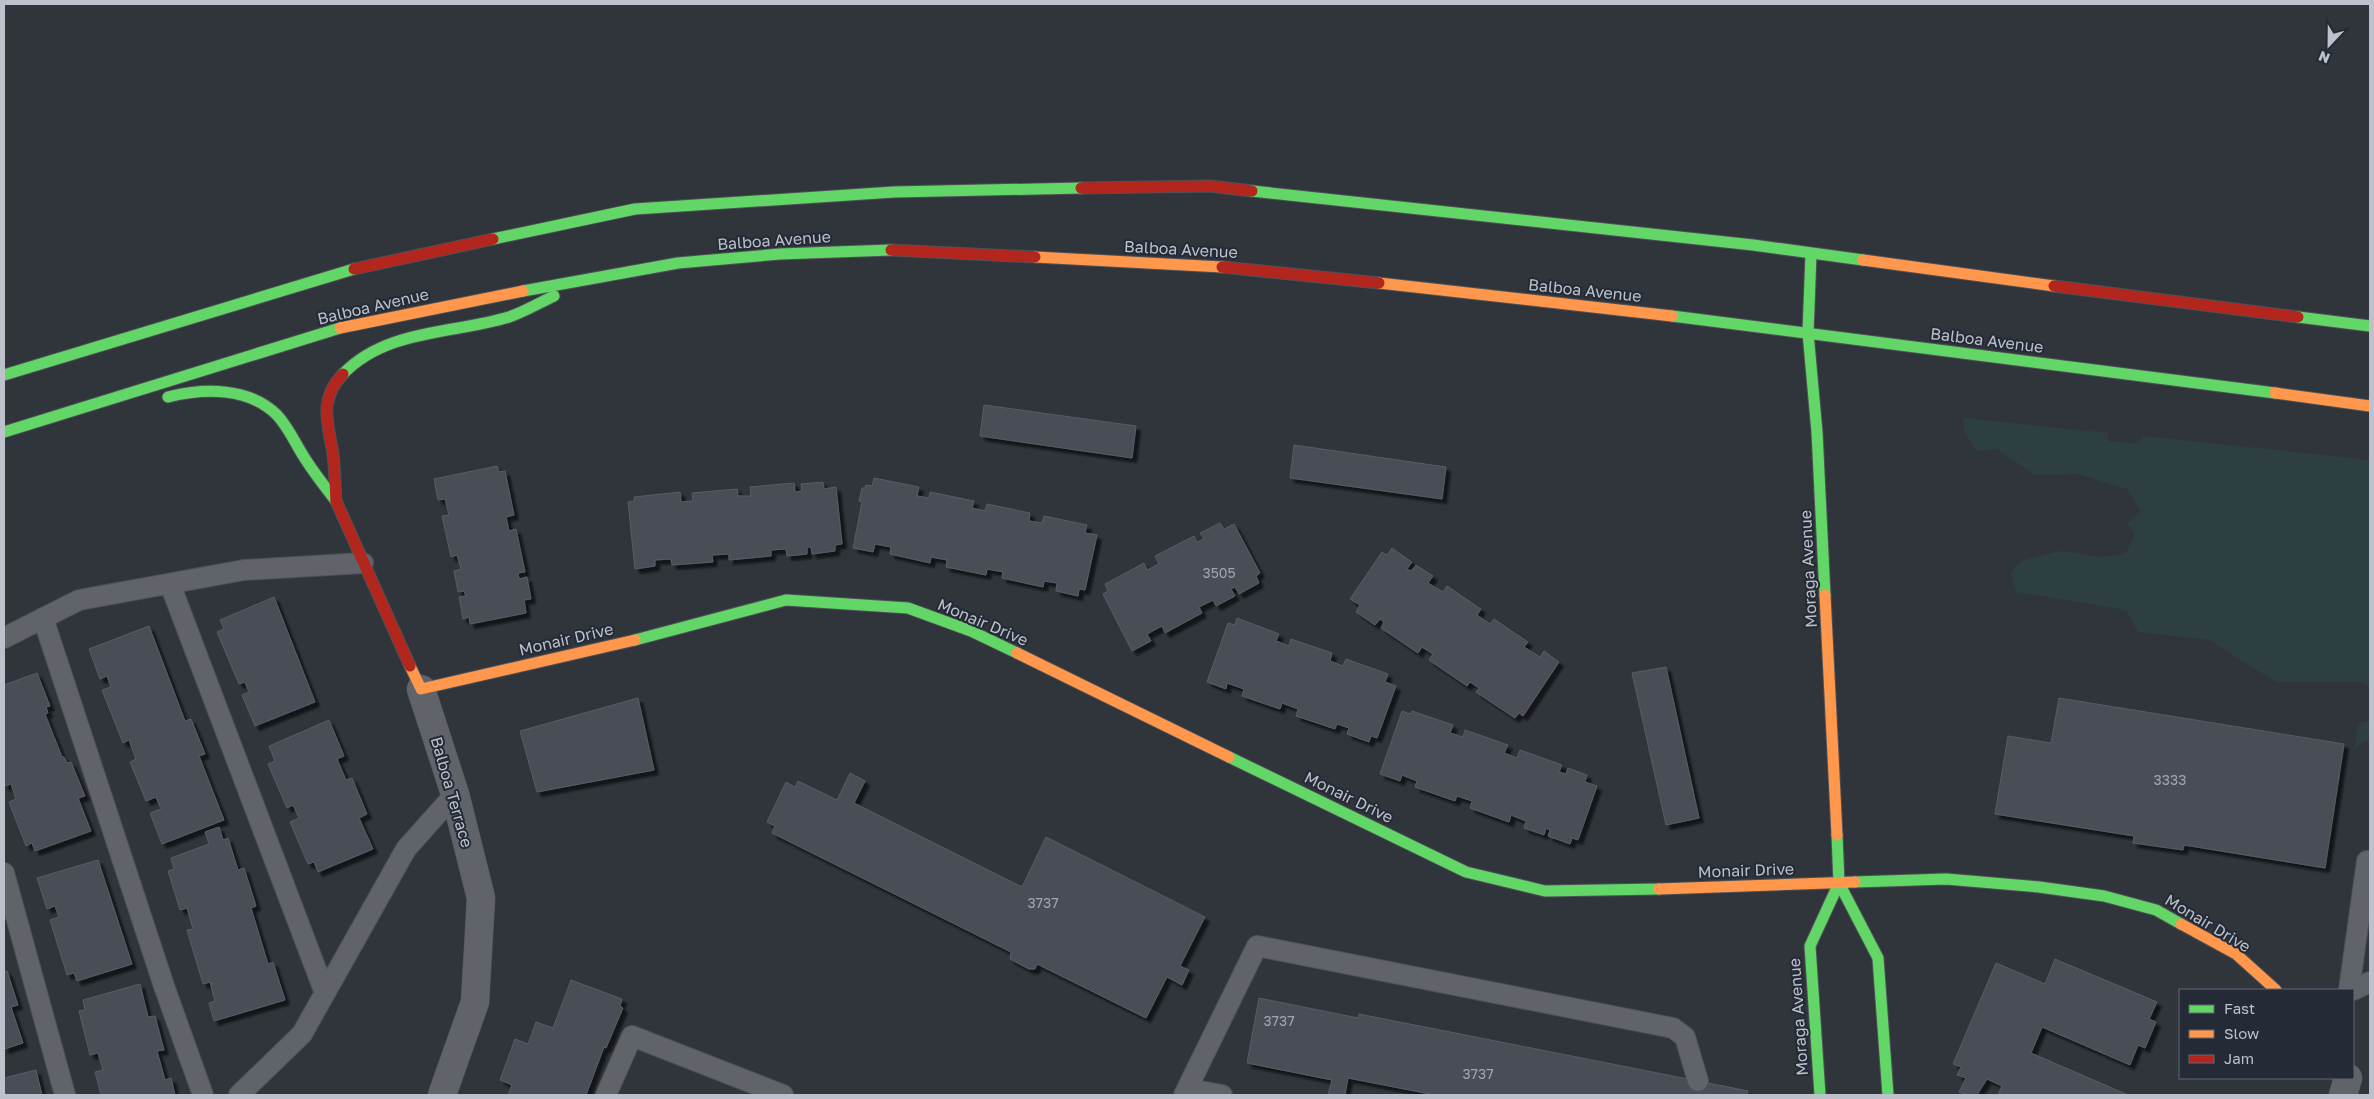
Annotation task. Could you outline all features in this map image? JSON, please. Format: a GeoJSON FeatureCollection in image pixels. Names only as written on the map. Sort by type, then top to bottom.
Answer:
{"type":"FeatureCollection","features":[{"type":"Feature","properties":{"kind":"main road"},"geometry":{"type":"LineString","coordinates":[[4,375],[361,268],[635,209],[894,192],[1210,186],[1753,245],[2370,326]]}},
{"type":"Feature","properties":{"kind":"main road","name":"Balboa Avenue"},"geometry":{"type":"LineString","coordinates":[[4,432],[344,327],[594,277],[706,260],[780,254],[894,250],[1229,267],[1745,324],[2370,406]]}},
{"type":"Feature","properties":{"kind":"main road","name":"Moraga Avenue"},"geometry":{"type":"LineString","coordinates":[[1811,254],[1808,333],[1817,432],[1839,883],[1878,958],[1888,1095]]}},
{"type":"Feature","properties":{"kind":"main road"},"geometry":{"type":"LineString","coordinates":[[336,501],[333,453],[325,419],[327,404],[333,387],[354,362],[394,342],[509,317],[594,277]]}},
{"type":"Feature","properties":{"kind":"main road"},"geometry":{"type":"LineString","coordinates":[[155,400],[183,392],[223,391],[242,395],[271,410],[287,426],[304,458],[336,501]]}},
{"type":"Feature","properties":{"kind":"main road"},"geometry":{"type":"LineString","coordinates":[[4,436],[42,432]]}},
{"type":"Feature","properties":{"kind":"main road","name":"Balboa Terrace"},"geometry":{"type":"LineString","coordinates":[[336,501],[421,689]]}},
{"type":"Feature","properties":{"kind":"main road","name":"Monair Drive"},"geometry":{"type":"LineString","coordinates":[[421,689],[604,648],[786,600],[908,608],[971,631],[1466,872],[1545,891],[1839,883],[1946,878],[2039,887],[2104,896],[2156,910],[2236,954],[2275,989]]}},
{"type":"Feature","properties":{"kind":"main road","name":"Moraga Avenue"},"geometry":{"type":"LineString","coordinates":[[1820,1095],[1810,946],[1839,883]]}},
{"type":"Feature","properties":{"kind":"street","name":"Balboa Terrace"},"geometry":{"type":"LineString","coordinates":[[421,689],[455,794],[481,898],[475,1002],[442,1095]]}},
{"type":"Feature","properties":{"kind":"street"},"geometry":{"type":"LineString","coordinates":[[2343,1095],[2348,1079]]}},
{"type":"Feature","properties":{"kind":"lane"},"geometry":{"type":"LineString","coordinates":[[4,638],[79,600],[244,570],[363,563]]}},
{"type":"Feature","properties":{"kind":"lane"},"geometry":{"type":"LineString","coordinates":[[170,584],[325,993]]}},
{"type":"Feature","properties":{"kind":"lane"},"geometry":{"type":"LineString","coordinates":[[43,618],[164,986],[203,1095]]}},
{"type":"Feature","properties":{"kind":"lane"},"geometry":{"type":"LineString","coordinates":[[239,1095],[302,1034],[406,849],[455,794]]}},
{"type":"Feature","properties":{"kind":"lane"},"geometry":{"type":"LineString","coordinates":[[2349,989],[2367,861]]}},
{"type":"Feature","properties":{"kind":"lane"},"geometry":{"type":"LineString","coordinates":[[4,873],[64,1095]]}},
{"type":"Feature","properties":{"kind":"lane"},"geometry":{"type":"LineString","coordinates":[[1222,1095],[1186,1092],[1257,946],[1673,1028],[1684,1037],[1698,1081]]}},
{"type":"Feature","properties":{"kind":"lane"},"geometry":{"type":"LineString","coordinates":[[2354,990],[2370,982]]}},
{"type":"Feature","properties":{"kind":"lane"},"geometry":{"type":"LineString","coordinates":[[606,1095],[632,1036],[783,1095]]}},
{"type":"Feature","properties":{"kind":"shaded area"},"geometry":{"type":"Polygon","coordinates":[[[1963,418],[2108,433],[2108,441],[2139,444],[2142,436],[2370,460],[2370,687],[2362,682],[2276,682],[2209,640],[2138,632],[2126,610],[2016,592],[2011,572],[2021,561],[2061,551],[2102,557],[2125,554],[2135,535],[2127,523],[2141,512],[2127,489],[2078,474],[2035,475],[1997,449],[1976,451],[1964,431],[1963,418]]]}},
{"type":"Feature","properties":{"kind":"shaded area"},"geometry":{"type":"Polygon","coordinates":[[[2370,720],[2370,738],[2354,749],[2359,723],[2370,720]]]}},
{"type":"Feature","properties":{"kind":"building"},"geometry":{"type":"Polygon","coordinates":[[[984,405],[1136,426],[1132,458],[980,436],[984,405]]]}},
{"type":"Feature","properties":{"kind":"building"},"geometry":{"type":"Polygon","coordinates":[[[1294,445],[1446,467],[1442,499],[1290,478],[1294,445]]]}},
{"type":"Feature","properties":{"kind":"building"},"geometry":{"type":"Polygon","coordinates":[[[497,466],[499,472],[505,471],[514,515],[506,517],[509,531],[516,529],[525,572],[518,573],[519,579],[527,577],[531,599],[524,600],[526,613],[470,624],[469,617],[463,619],[459,597],[466,596],[464,591],[458,592],[454,571],[461,569],[457,555],[451,557],[442,516],[449,515],[445,499],[438,500],[434,479],[497,466]]]}},
{"type":"Feature","properties":{"kind":"building"},"geometry":{"type":"Polygon","coordinates":[[[874,478],[919,487],[917,496],[929,498],[930,492],[974,501],[972,508],[985,511],[987,504],[1030,513],[1029,521],[1042,523],[1044,516],[1087,525],[1085,533],[1097,535],[1085,590],[1079,589],[1078,596],[1056,591],[1057,583],[1044,581],[1043,587],[1002,578],[1003,572],[987,569],[986,575],[946,567],[947,560],[931,557],[930,563],[890,554],[891,547],[875,544],[873,552],[853,548],[862,502],[859,501],[862,488],[865,488],[866,485],[872,486],[874,478]]]}},
{"type":"Feature","properties":{"kind":"building"},"geometry":{"type":"Polygon","coordinates":[[[823,482],[824,489],[836,487],[842,544],[835,545],[835,551],[812,554],[811,547],[807,547],[807,554],[787,556],[786,549],[771,550],[771,556],[729,560],[729,554],[712,555],[713,562],[672,565],[671,559],[655,560],[655,566],[635,569],[628,502],[634,501],[634,497],[680,492],[681,502],[693,501],[692,493],[737,489],[738,496],[751,496],[750,487],[794,483],[795,492],[802,491],[801,484],[823,482]]]}},
{"type":"Feature","properties":{"kind":"building"},"geometry":{"type":"Polygon","coordinates":[[[1220,523],[1224,529],[1234,524],[1260,573],[1256,576],[1259,583],[1239,594],[1235,587],[1231,589],[1235,596],[1216,606],[1213,600],[1199,607],[1202,613],[1165,633],[1162,626],[1147,634],[1151,641],[1132,651],[1103,594],[1108,591],[1105,584],[1144,563],[1147,570],[1159,564],[1155,556],[1194,536],[1197,542],[1204,539],[1200,533],[1220,523]]]}},
{"type":"Feature","properties":{"kind":"building"},"geometry":{"type":"Polygon","coordinates":[[[1392,548],[1412,562],[1407,569],[1411,571],[1416,565],[1433,576],[1428,583],[1443,592],[1447,586],[1481,609],[1477,615],[1490,624],[1494,619],[1528,642],[1524,647],[1540,657],[1544,651],[1559,662],[1523,716],[1519,713],[1515,718],[1476,692],[1479,688],[1470,682],[1467,686],[1429,660],[1433,654],[1422,647],[1418,653],[1381,628],[1384,622],[1380,619],[1375,625],[1356,612],[1360,605],[1350,599],[1382,552],[1387,555],[1392,548]]]}},
{"type":"Feature","properties":{"kind":"building"},"geometry":{"type":"Polygon","coordinates":[[[274,597],[315,702],[255,726],[242,695],[249,692],[245,682],[239,684],[217,632],[224,629],[220,620],[274,597]]]}},
{"type":"Feature","properties":{"kind":"building"},"geometry":{"type":"Polygon","coordinates":[[[1237,618],[1279,634],[1276,641],[1289,646],[1291,639],[1332,653],[1330,661],[1343,666],[1346,659],[1388,674],[1385,682],[1396,686],[1377,738],[1371,736],[1369,742],[1347,734],[1349,728],[1337,724],[1335,729],[1296,716],[1298,709],[1282,703],[1280,709],[1242,696],[1244,689],[1227,683],[1226,689],[1207,682],[1228,623],[1235,625],[1237,618]]]}},
{"type":"Feature","properties":{"kind":"building"},"geometry":{"type":"Polygon","coordinates":[[[149,626],[185,721],[191,719],[205,754],[199,756],[224,820],[162,844],[150,813],[161,809],[156,797],[146,801],[130,762],[136,759],[129,740],[123,743],[102,690],[111,687],[107,676],[100,679],[89,649],[149,626]]]}},
{"type":"Feature","properties":{"kind":"building"},"geometry":{"type":"Polygon","coordinates":[[[1666,667],[1699,818],[1666,825],[1632,673],[1666,667]]]}},
{"type":"Feature","properties":{"kind":"building"},"geometry":{"type":"Polygon","coordinates":[[[37,673],[50,706],[46,707],[48,713],[45,714],[62,757],[64,757],[67,763],[71,762],[85,796],[78,798],[91,831],[35,851],[32,843],[26,846],[9,802],[16,799],[11,784],[4,786],[4,685],[37,673]]]}},
{"type":"Feature","properties":{"kind":"building"},"geometry":{"type":"Polygon","coordinates":[[[638,698],[654,770],[537,792],[520,731],[638,698]]]}},
{"type":"Feature","properties":{"kind":"building"},"geometry":{"type":"Polygon","coordinates":[[[2059,698],[2344,744],[2325,868],[2184,845],[2183,850],[2133,843],[2134,836],[1995,814],[2008,736],[2051,743],[2059,698]]]}},
{"type":"Feature","properties":{"kind":"building"},"geometry":{"type":"Polygon","coordinates":[[[1402,711],[1410,714],[1412,711],[1453,725],[1450,733],[1463,737],[1465,730],[1508,745],[1504,753],[1517,758],[1520,750],[1562,765],[1559,772],[1566,774],[1568,768],[1587,775],[1585,782],[1597,786],[1578,840],[1572,838],[1570,844],[1548,836],[1550,830],[1546,828],[1544,835],[1524,828],[1526,821],[1511,815],[1509,822],[1470,808],[1472,801],[1457,796],[1455,801],[1415,787],[1417,781],[1402,775],[1400,781],[1380,774],[1402,711]]]}},
{"type":"Feature","properties":{"kind":"building"},"geometry":{"type":"Polygon","coordinates":[[[329,720],[344,756],[337,759],[346,780],[352,778],[367,814],[359,818],[373,849],[318,872],[314,862],[308,864],[290,822],[299,818],[293,805],[287,808],[268,764],[275,761],[269,746],[329,720]]]}},
{"type":"Feature","properties":{"kind":"building"},"geometry":{"type":"Polygon","coordinates":[[[850,773],[865,781],[854,803],[1022,887],[1046,837],[1205,917],[1180,966],[1189,970],[1182,985],[1167,977],[1146,1018],[1037,964],[1035,969],[1029,969],[1010,959],[1011,952],[772,833],[775,826],[767,822],[786,782],[795,787],[798,781],[837,800],[850,773]]]}},
{"type":"Feature","properties":{"kind":"building"},"geometry":{"type":"Polygon","coordinates":[[[219,827],[223,840],[228,838],[238,870],[244,868],[256,906],[251,908],[268,964],[273,962],[285,1000],[214,1021],[209,1003],[215,1001],[210,982],[203,984],[187,930],[193,929],[187,908],[180,910],[168,871],[174,869],[171,858],[209,844],[205,832],[219,827]]]}},
{"type":"Feature","properties":{"kind":"building"},"geometry":{"type":"Polygon","coordinates":[[[98,860],[132,964],[77,981],[74,973],[67,975],[50,920],[59,917],[55,906],[47,909],[37,878],[98,860]]]}},
{"type":"Feature","properties":{"kind":"building"},"geometry":{"type":"Polygon","coordinates":[[[2055,959],[2157,1002],[2149,1019],[2156,1022],[2145,1048],[2138,1045],[2130,1065],[2042,1027],[2031,1053],[2128,1095],[1998,1095],[2002,1086],[1987,1079],[1977,1095],[1959,1092],[1966,1078],[1957,1075],[1961,1067],[1953,1064],[1996,963],[2045,984],[2055,959]]]}},
{"type":"Feature","properties":{"kind":"building"},"geometry":{"type":"Polygon","coordinates":[[[7,971],[18,1005],[11,1007],[23,1043],[4,1049],[4,972],[7,971]]]}},
{"type":"Feature","properties":{"kind":"building"},"geometry":{"type":"Polygon","coordinates":[[[571,980],[622,999],[620,1006],[623,1008],[606,1048],[604,1047],[586,1095],[508,1095],[512,1085],[500,1080],[515,1039],[528,1044],[536,1022],[553,1028],[571,980]]]}},
{"type":"Feature","properties":{"kind":"building"},"geometry":{"type":"Polygon","coordinates":[[[140,984],[148,1017],[155,1016],[164,1050],[157,1051],[165,1080],[171,1078],[175,1095],[101,1095],[95,1072],[103,1070],[98,1053],[90,1055],[79,1011],[85,1010],[83,1000],[140,984]]]}},
{"type":"Feature","properties":{"kind":"building"},"geometry":{"type":"Polygon","coordinates":[[[1259,998],[1358,1018],[1359,1014],[1748,1091],[1747,1095],[1435,1095],[1348,1078],[1345,1095],[1328,1095],[1332,1080],[1247,1063],[1259,998]]]}},
{"type":"Feature","properties":{"kind":"building"},"geometry":{"type":"Polygon","coordinates":[[[36,1070],[42,1095],[4,1095],[4,1078],[36,1070]]]}},
{"type":"Feature","properties":{"kind":"traffic: fast"},"geometry":{"type":"LineString","coordinates":[[493,239],[635,209],[894,192],[1081,188]]}},
{"type":"Feature","properties":{"kind":"traffic: fast"},"geometry":{"type":"LineString","coordinates":[[1252,191],[1753,245],[1863,260]]}},
{"type":"Feature","properties":{"kind":"traffic: fast"},"geometry":{"type":"LineString","coordinates":[[523,291],[678,263],[780,254],[891,250]]}},
{"type":"Feature","properties":{"kind":"traffic: fast"},"geometry":{"type":"LineString","coordinates":[[1811,254],[1808,333],[1817,432],[1825,595]]}},
{"type":"Feature","properties":{"kind":"traffic: fast"},"geometry":{"type":"LineString","coordinates":[[4,375],[354,269]]}},
{"type":"Feature","properties":{"kind":"traffic: fast"},"geometry":{"type":"LineString","coordinates":[[343,374],[360,359],[379,348],[421,335],[509,317],[554,296]]}},
{"type":"Feature","properties":{"kind":"traffic: fast"},"geometry":{"type":"LineString","coordinates":[[1672,316],[2275,393]]}},
{"type":"Feature","properties":{"kind":"traffic: fast"},"geometry":{"type":"LineString","coordinates":[[2298,317],[2370,326]]}},
{"type":"Feature","properties":{"kind":"traffic: fast"},"geometry":{"type":"LineString","coordinates":[[4,432],[340,328]]}},
{"type":"Feature","properties":{"kind":"traffic: fast"},"geometry":{"type":"LineString","coordinates":[[168,397],[196,392],[225,392],[253,399],[266,406],[285,425],[308,463],[336,501]]}},
{"type":"Feature","properties":{"kind":"traffic: fast"},"geometry":{"type":"LineString","coordinates":[[635,640],[786,600],[908,608],[971,631],[1017,653]]}},
{"type":"Feature","properties":{"kind":"traffic: fast"},"geometry":{"type":"LineString","coordinates":[[1229,757],[1466,872],[1545,891],[1659,889]]}},
{"type":"Feature","properties":{"kind":"traffic: fast"},"geometry":{"type":"LineString","coordinates":[[1837,835],[1839,883],[1878,958],[1888,1095]]}},
{"type":"Feature","properties":{"kind":"traffic: fast"},"geometry":{"type":"LineString","coordinates":[[1855,882],[1946,879],[2039,887],[2104,896],[2156,910],[2181,924]]}},
{"type":"Feature","properties":{"kind":"traffic: fast"},"geometry":{"type":"LineString","coordinates":[[1820,1095],[1810,946],[1839,883]]}},
{"type":"Feature","properties":{"kind":"traffic: slow"},"geometry":{"type":"LineString","coordinates":[[1035,257],[1222,267]]}},
{"type":"Feature","properties":{"kind":"traffic: slow"},"geometry":{"type":"LineString","coordinates":[[1863,260],[2054,286]]}},
{"type":"Feature","properties":{"kind":"traffic: slow"},"geometry":{"type":"LineString","coordinates":[[1379,283],[1672,316]]}},
{"type":"Feature","properties":{"kind":"traffic: slow"},"geometry":{"type":"LineString","coordinates":[[340,328],[523,291]]}},
{"type":"Feature","properties":{"kind":"traffic: slow"},"geometry":{"type":"LineString","coordinates":[[2275,393],[2370,406]]}},
{"type":"Feature","properties":{"kind":"traffic: slow"},"geometry":{"type":"LineString","coordinates":[[1825,595],[1837,835]]}},
{"type":"Feature","properties":{"kind":"traffic: slow"},"geometry":{"type":"LineString","coordinates":[[410,666],[421,689],[635,640]]}},
{"type":"Feature","properties":{"kind":"traffic: slow"},"geometry":{"type":"LineString","coordinates":[[1017,653],[1229,757]]}},
{"type":"Feature","properties":{"kind":"traffic: slow"},"geometry":{"type":"LineString","coordinates":[[1659,889],[1855,882]]}},
{"type":"Feature","properties":{"kind":"traffic: slow"},"geometry":{"type":"LineString","coordinates":[[2181,924],[2236,954],[2275,989]]}},
{"type":"Feature","properties":{"kind":"traffic: jam"},"geometry":{"type":"LineString","coordinates":[[1081,188],[1210,186],[1252,191]]}},
{"type":"Feature","properties":{"kind":"traffic: jam"},"geometry":{"type":"LineString","coordinates":[[354,269],[493,239]]}},
{"type":"Feature","properties":{"kind":"traffic: jam"},"geometry":{"type":"LineString","coordinates":[[891,250],[1035,257]]}},
{"type":"Feature","properties":{"kind":"traffic: jam"},"geometry":{"type":"LineString","coordinates":[[1222,267],[1379,283]]}},
{"type":"Feature","properties":{"kind":"traffic: jam"},"geometry":{"type":"LineString","coordinates":[[2054,286],[2298,317]]}},
{"type":"Feature","properties":{"kind":"traffic: jam"},"geometry":{"type":"LineString","coordinates":[[336,501],[334,460],[327,412],[330,393],[343,374]]}},
{"type":"Feature","properties":{"kind":"traffic: jam"},"geometry":{"type":"LineString","coordinates":[[336,501],[410,666]]}}]}
